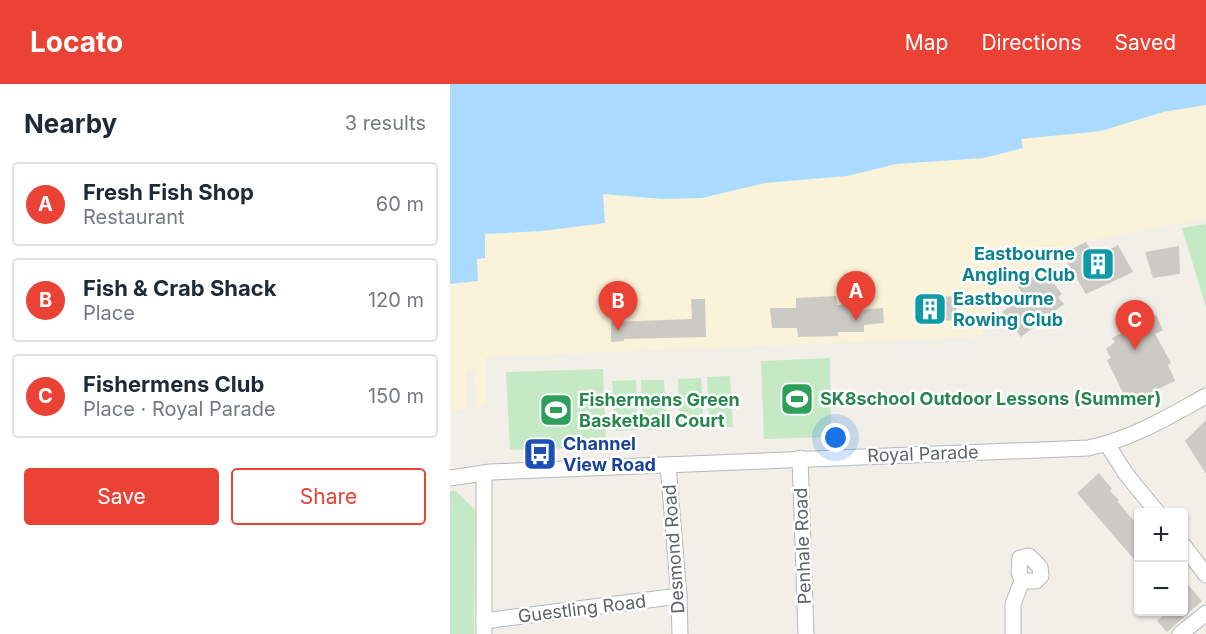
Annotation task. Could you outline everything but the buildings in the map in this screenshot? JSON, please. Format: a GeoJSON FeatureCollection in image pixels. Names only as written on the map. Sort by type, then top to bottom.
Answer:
{"type":"FeatureCollection","features":[{"type":"Feature","properties":{"kind":"street","name":"Royal Parade"},"geometry":{"type":"LineString","coordinates":[[450,478],[501,471],[1088,448],[1107,444],[1146,430],[1206,396]]}},
{"type":"Feature","properties":{"kind":"street"},"geometry":{"type":"LineString","coordinates":[[1107,444],[1126,474],[1153,508]]}},
{"type":"Feature","properties":{"kind":"street","name":"Penhale Road"},"geometry":{"type":"LineString","coordinates":[[800,458],[806,634]]}},
{"type":"Feature","properties":{"kind":"street","name":"Desmond Road"},"geometry":{"type":"LineString","coordinates":[[668,465],[680,634]]}},
{"type":"Feature","properties":{"kind":"street"},"geometry":{"type":"LineString","coordinates":[[484,474],[484,627]]}},
{"type":"Feature","properties":{"kind":"street"},"geometry":{"type":"LineString","coordinates":[[1188,551],[1206,574]]}},
{"type":"Feature","properties":{"kind":"street"},"geometry":{"type":"LineString","coordinates":[[1013,634],[1014,604],[1022,581]]}},
{"type":"Feature","properties":{"kind":"street","name":"Guestling Road"},"geometry":{"type":"LineString","coordinates":[[484,627],[679,596]]}},
{"type":"Feature","properties":{"kind":"street"},"geometry":{"type":"LineString","coordinates":[[1180,634],[1206,613]]}},
{"type":"Feature","properties":{"kind":"green space"},"geometry":{"type":"Polygon","coordinates":[[[1206,224],[1206,307],[1182,228],[1206,224]]]}},
{"type":"Feature","properties":{"kind":"green space","name":"SK8school Outdoor Lessons (Summer)"},"geometry":{"type":"Polygon","coordinates":[[[830,358],[831,437],[764,439],[761,361],[830,358]]]}},
{"type":"Feature","properties":{"kind":"green space","name":"Fishermens Green Basketball Court"},"geometry":{"type":"Polygon","coordinates":[[[603,369],[606,447],[510,450],[506,372],[603,369]]]}},
{"type":"Feature","properties":{"kind":"green space"},"geometry":{"type":"Polygon","coordinates":[[[730,376],[733,427],[709,427],[707,377],[730,376]]]}},
{"type":"Feature","properties":{"kind":"green space"},"geometry":{"type":"Polygon","coordinates":[[[701,378],[704,428],[680,428],[678,379],[701,378]]]}},
{"type":"Feature","properties":{"kind":"green space"},"geometry":{"type":"Polygon","coordinates":[[[636,380],[638,430],[615,431],[612,381],[636,380]]]}},
{"type":"Feature","properties":{"kind":"green space"},"geometry":{"type":"Polygon","coordinates":[[[641,380],[664,380],[667,430],[643,430],[641,380]]]}},
{"type":"Feature","properties":{"kind":"green space"},"geometry":{"type":"Polygon","coordinates":[[[450,491],[456,491],[475,510],[474,634],[450,634],[450,491]]]}},
{"type":"Feature","properties":{"kind":"sand"},"geometry":{"type":"Polygon","coordinates":[[[1206,84],[1206,218],[1069,245],[1043,259],[1020,277],[996,307],[981,337],[485,357],[487,406],[477,407],[474,371],[466,371],[467,409],[450,411],[450,193],[1206,84]]]}},
{"type":"Feature","properties":{"kind":"water"},"geometry":{"type":"Polygon","coordinates":[[[450,84],[1206,84],[1206,105],[1163,112],[1101,131],[1021,139],[1023,148],[984,158],[896,164],[847,176],[765,183],[702,198],[662,199],[603,194],[605,223],[542,231],[485,234],[485,258],[477,259],[478,281],[450,284],[450,84]]]}},
{"type":"Feature","properties":{"kind":"place","name":"Eastbourne Angling Club"},"geometry":{"type":"Point","coordinates":[1098,264]}},
{"type":"Feature","properties":{"kind":"place","name":"Eastbourne Rowing Club"},"geometry":{"type":"Point","coordinates":[930,309]}},
{"type":"Feature","properties":{"kind":"place","name":"Fresh Fish Shop"},"geometry":{"type":"Point","coordinates":[856,321]}},
{"type":"Feature","properties":{"kind":"place","name":"Fish & Crab Shack"},"geometry":{"type":"Point","coordinates":[618,331]}},
{"type":"Feature","properties":{"kind":"place","name":"Fishermens Club"},"geometry":{"type":"Point","coordinates":[1135,350]}},
{"type":"Feature","properties":{"kind":"place","name":"SK8school Outdoor Lessons (Summer)"},"geometry":{"type":"Point","coordinates":[797,399]}},
{"type":"Feature","properties":{"kind":"place","name":"Fishermens Green Basketball Court"},"geometry":{"type":"Point","coordinates":[556,410]}},
{"type":"Feature","properties":{"kind":"place","name":"Channel View Road"},"geometry":{"type":"Point","coordinates":[540,454]}}]}
